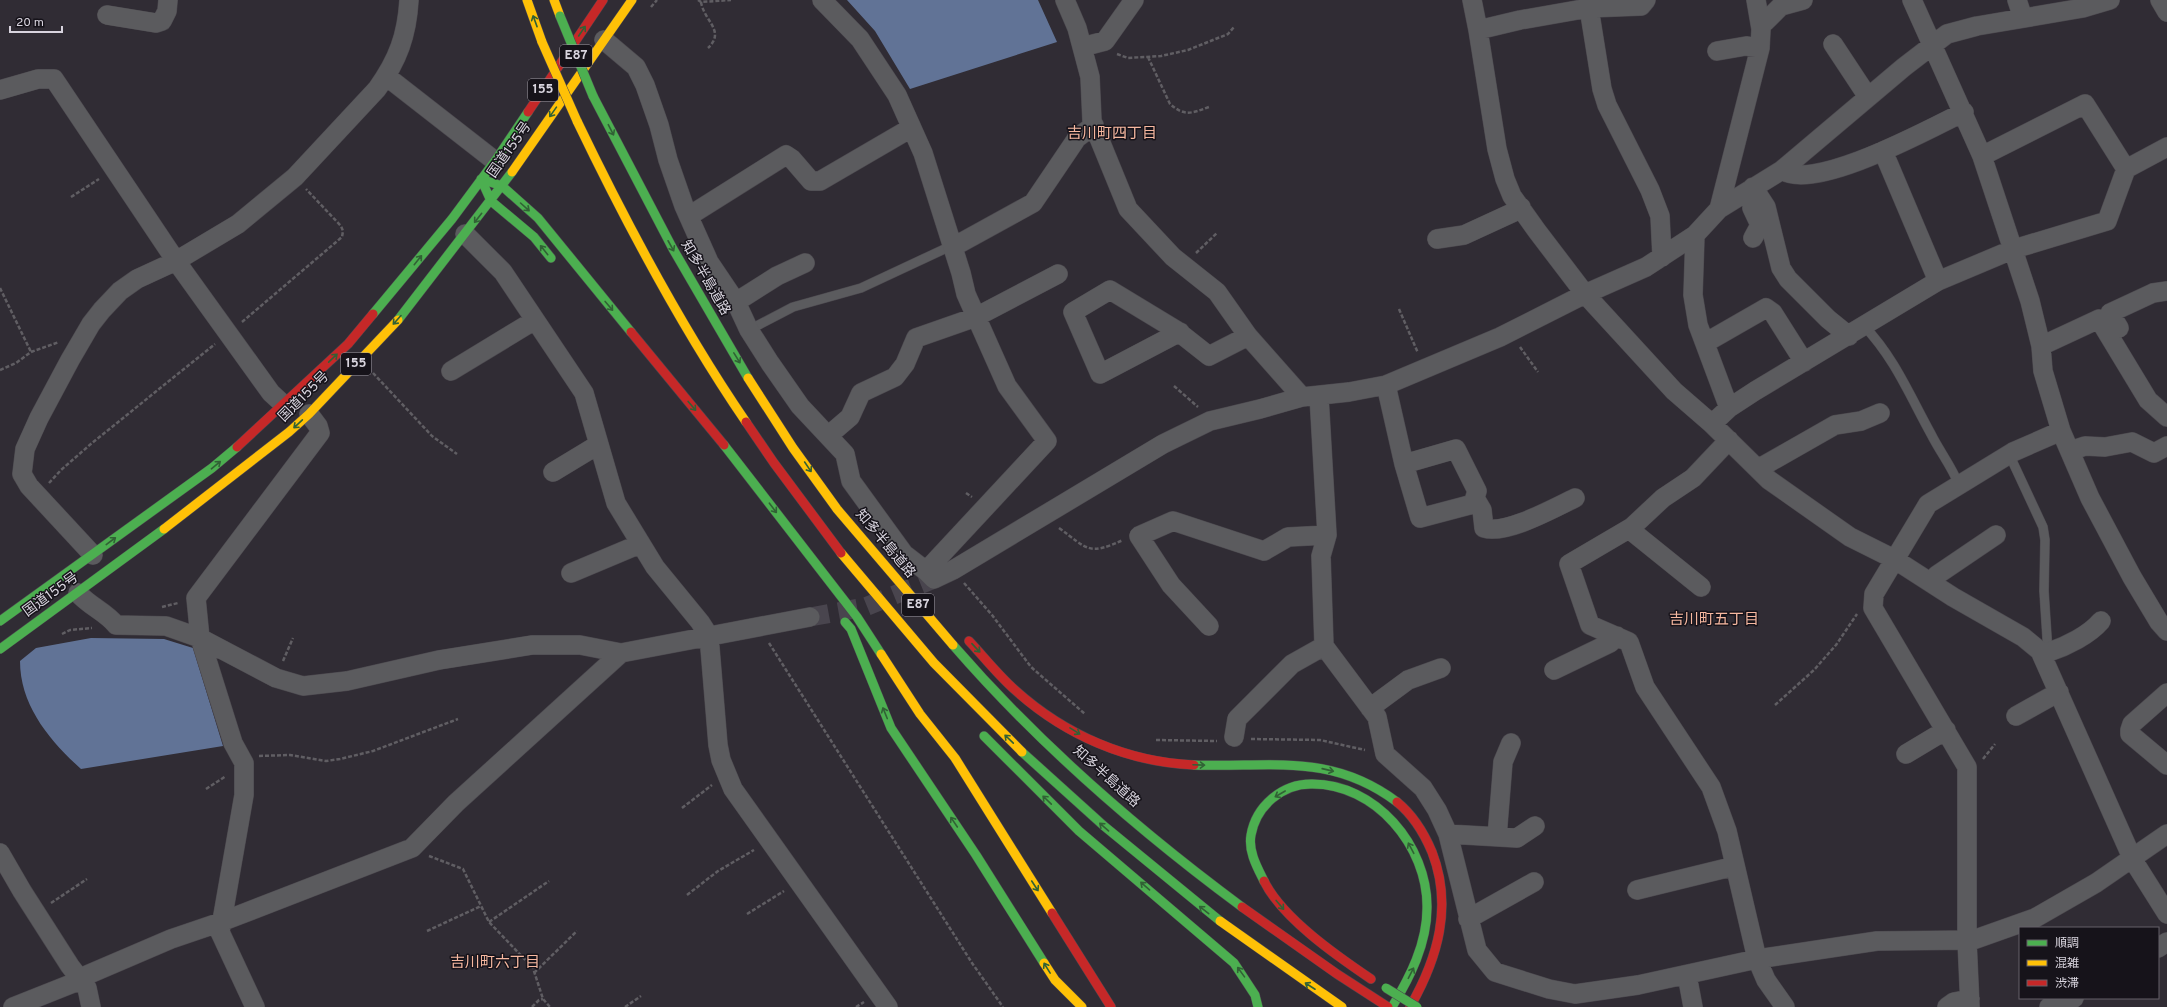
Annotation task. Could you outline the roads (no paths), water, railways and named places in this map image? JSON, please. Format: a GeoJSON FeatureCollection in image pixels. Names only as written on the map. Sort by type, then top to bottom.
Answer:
{"type":"FeatureCollection","features":[{"type":"Feature","properties":{"kind":"highway","name":"E87"},"geometry":{"type":"LineString","coordinates":[[527,0],[542,42],[600,170],[633,233],[681,318],[741,414],[806,507],[897,622],[960,691],[1079,806],[1167,882],[1226,927],[1342,1007]]}},
{"type":"Feature","properties":{"kind":"highway","name":"知多半島道路"},"geometry":{"type":"LineString","coordinates":[[554,0],[593,96],[656,220],[701,300],[761,397],[827,495],[876,557],[1001,699],[1069,764],[1136,822],[1288,941],[1388,1007]]}},
{"type":"Feature","properties":{"kind":"highway","name":"国道155号"},"geometry":{"type":"LineString","coordinates":[[0,621],[212,468],[256,431],[348,344],[452,219],[494,161],[603,0]]}},
{"type":"Feature","properties":{"kind":"highway","name":"国道155号"},"geometry":{"type":"LineString","coordinates":[[0,649],[208,496],[289,432],[309,414],[400,318],[466,234],[502,186],[632,0]]}},
{"type":"Feature","properties":{"kind":"highway"},"geometry":{"type":"LineString","coordinates":[[481,179],[502,186],[538,218],[736,460],[857,617],[920,714],[955,758],[1111,1007]]}},
{"type":"Feature","properties":{"kind":"highway"},"geometry":{"type":"LineString","coordinates":[[481,179],[491,201],[534,237],[559,268]]}},
{"type":"Feature","properties":{"kind":"highway"},"geometry":{"type":"LineString","coordinates":[[876,557],[902,571]]}},
{"type":"Feature","properties":{"kind":"highway"},"geometry":{"type":"LineString","coordinates":[[841,617],[851,629],[891,728],[976,855],[1055,980],[1082,1007]]}},
{"type":"Feature","properties":{"kind":"highway"},"geometry":{"type":"LineString","coordinates":[[897,622],[924,667]]}},
{"type":"Feature","properties":{"kind":"highway"},"geometry":{"type":"LineString","coordinates":[[961,632],[1021,694],[1044,712],[1083,737],[1116,751],[1170,764],[1202,766],[1300,765],[1324,768],[1363,781],[1395,801],[1421,830],[1437,866],[1442,893],[1442,921],[1435,958],[1410,1007]]}},
{"type":"Feature","properties":{"kind":"highway"},"geometry":{"type":"LineString","coordinates":[[979,730],[1080,831],[1234,962],[1255,995],[1258,1007]]}},
{"type":"Feature","properties":{"kind":"highway"},"geometry":{"type":"LineString","coordinates":[[1392,1007],[1417,959],[1424,935],[1428,910],[1417,858],[1404,834],[1368,801],[1336,788],[1312,784],[1294,786],[1277,795],[1265,804],[1256,818],[1253,827],[1253,852],[1256,868],[1263,883],[1284,910],[1300,924],[1355,968],[1386,988],[1417,1007]]}},
{"type":"Feature","properties":{"kind":"highway"},"geometry":{"type":"LineString","coordinates":[[1055,980],[1061,1000]]}},
{"type":"Feature","properties":{"kind":"highway"},"geometry":{"type":"LineString","coordinates":[[1101,989],[1117,1007]]}},
{"type":"Feature","properties":{"kind":"street"},"geometry":{"type":"LineString","coordinates":[[107,15],[156,23],[162,20],[167,12],[168,0]]}},
{"type":"Feature","properties":{"kind":"street"},"geometry":{"type":"LineString","coordinates":[[93,555],[29,486],[22,474],[25,449],[39,418],[86,332],[102,310],[120,291],[153,270],[176,261],[238,224],[295,177],[377,89],[386,76],[398,57],[407,26],[409,0]]}},
{"type":"Feature","properties":{"kind":"street"},"geometry":{"type":"LineString","coordinates":[[822,0],[860,39],[897,95],[923,153],[953,246],[966,294],[1007,386],[1047,441],[926,571]]}},
{"type":"Feature","properties":{"kind":"street"},"geometry":{"type":"LineString","coordinates":[[1065,0],[1077,28],[1090,77],[1094,125],[1128,209],[1183,265],[1217,292],[1248,336],[1310,396],[1327,535],[1321,556],[1324,646],[1377,717],[1385,754],[1423,788],[1437,810],[1448,834],[1468,919],[1477,950],[1494,972],[1549,989],[1572,1000],[1757,959],[1877,941],[1972,940],[2035,918],[2133,860],[2167,834]]}},
{"type":"Feature","properties":{"kind":"street"},"geometry":{"type":"LineString","coordinates":[[1082,47],[1105,41],[1134,0]]}},
{"type":"Feature","properties":{"kind":"street"},"geometry":{"type":"LineString","coordinates":[[1472,0],[1497,149],[1505,179],[1512,196],[1537,231],[1586,294],[1674,392],[1712,424],[1769,480],[1850,537],[1894,559],[2046,654],[2059,692],[2133,860],[2167,914]]}},
{"type":"Feature","properties":{"kind":"street"},"geometry":{"type":"LineString","coordinates":[[1478,30],[1520,20],[1590,8],[1641,6],[1646,0]]}},
{"type":"Feature","properties":{"kind":"street"},"geometry":{"type":"LineString","coordinates":[[1719,209],[1760,48],[1760,23],[1756,0]]}},
{"type":"Feature","properties":{"kind":"street"},"geometry":{"type":"LineString","coordinates":[[1760,23],[1765,22],[1781,6],[1803,0]]}},
{"type":"Feature","properties":{"kind":"street"},"geometry":{"type":"LineString","coordinates":[[1912,0],[1926,35],[1933,44],[1964,112],[1982,156],[2030,301],[2041,346],[2043,371],[2061,431],[2090,498],[2132,577],[2159,622],[2167,631]]}},
{"type":"Feature","properties":{"kind":"street"},"geometry":{"type":"LineString","coordinates":[[604,40],[636,67],[645,85],[659,125],[668,160],[708,262],[736,302],[749,330],[800,406],[829,435],[845,454],[852,481],[904,554],[934,579],[953,570],[1163,444],[1210,421],[1260,410],[1310,396],[1386,385],[1511,332],[1586,294],[1646,267],[1695,234],[1719,209],[1782,170],[1868,97],[1947,34],[1977,26],[2020,9],[2083,8],[2110,0]]}},
{"type":"Feature","properties":{"kind":"street"},"geometry":{"type":"LineString","coordinates":[[2160,0],[2167,12]]}},
{"type":"Feature","properties":{"kind":"street"},"geometry":{"type":"LineString","coordinates":[[1590,8],[1602,89],[1607,105],[1650,190],[1660,216],[1662,257]]}},
{"type":"Feature","properties":{"kind":"street"},"geometry":{"type":"LineString","coordinates":[[1833,44],[1868,97]]}},
{"type":"Feature","properties":{"kind":"street"},"geometry":{"type":"LineString","coordinates":[[1717,52],[1746,46],[1760,48]]}},
{"type":"Feature","properties":{"kind":"street"},"geometry":{"type":"LineString","coordinates":[[386,76],[494,161]]}},
{"type":"Feature","properties":{"kind":"street"},"geometry":{"type":"LineString","coordinates":[[0,90],[38,79],[54,80],[176,261],[271,393],[283,404]]}},
{"type":"Feature","properties":{"kind":"street"},"geometry":{"type":"LineString","coordinates":[[1982,156],[2085,104],[2126,169]]}},
{"type":"Feature","properties":{"kind":"street"},"geometry":{"type":"LineString","coordinates":[[1782,170],[1792,175],[1806,176],[1839,169],[1883,151],[1964,112]]}},
{"type":"Feature","properties":{"kind":"street"},"geometry":{"type":"LineString","coordinates":[[953,246],[1033,203],[1077,138],[1094,125]]}},
{"type":"Feature","properties":{"kind":"street"},"geometry":{"type":"LineString","coordinates":[[689,216],[786,155],[792,159],[811,181],[820,181],[911,128]]}},
{"type":"Feature","properties":{"kind":"street"},"geometry":{"type":"LineString","coordinates":[[1712,424],[1729,408],[1938,281],[2014,249],[2107,221],[2126,169],[2167,147]]}},
{"type":"Feature","properties":{"kind":"street"},"geometry":{"type":"LineString","coordinates":[[1883,151],[1938,281]]}},
{"type":"Feature","properties":{"kind":"street"},"geometry":{"type":"LineString","coordinates":[[1749,190],[1760,224],[1759,229],[1753,238]]}},
{"type":"Feature","properties":{"kind":"street"},"geometry":{"type":"LineString","coordinates":[[1749,190],[1766,207],[1781,268],[1788,279],[1828,319],[1856,331]]}},
{"type":"Feature","properties":{"kind":"street"},"geometry":{"type":"LineString","coordinates":[[1437,239],[1464,235],[1514,212],[1521,207]]}},
{"type":"Feature","properties":{"kind":"street"},"geometry":{"type":"LineString","coordinates":[[466,234],[503,272],[584,393],[616,503],[655,567],[700,622],[709,636],[718,745],[727,777],[741,802],[768,841],[888,1007]]}},
{"type":"Feature","properties":{"kind":"street"},"geometry":{"type":"LineString","coordinates":[[1695,234],[1693,295],[1698,325],[1729,408]]}},
{"type":"Feature","properties":{"kind":"street"},"geometry":{"type":"LineString","coordinates":[[736,302],[777,276],[805,263]]}},
{"type":"Feature","properties":{"kind":"street"},"geometry":{"type":"LineString","coordinates":[[829,435],[850,417],[861,393],[895,377],[905,364],[916,338],[976,317],[1058,274]]}},
{"type":"Feature","properties":{"kind":"street"},"geometry":{"type":"LineString","coordinates":[[1180,332],[1100,374],[1072,312],[1110,290],[1180,332],[1209,356],[1248,336]]}},
{"type":"Feature","properties":{"kind":"street"},"geometry":{"type":"LineString","coordinates":[[2119,328],[2110,313],[2153,293],[2167,291]]}},
{"type":"Feature","properties":{"kind":"street"},"geometry":{"type":"LineString","coordinates":[[1706,343],[1766,308],[1773,313],[1804,362]]}},
{"type":"Feature","properties":{"kind":"street"},"geometry":{"type":"LineString","coordinates":[[2041,346],[2099,319],[2148,400],[2167,417]]}},
{"type":"Feature","properties":{"kind":"street"},"geometry":{"type":"LineString","coordinates":[[450,371],[535,320]]}},
{"type":"Feature","properties":{"kind":"street"},"geometry":{"type":"LineString","coordinates":[[1386,385],[1404,464],[1420,518],[1473,504],[1477,491],[1456,449],[1404,464]]}},
{"type":"Feature","properties":{"kind":"street"},"geometry":{"type":"LineString","coordinates":[[1759,470],[1763,466],[1835,426],[1861,421],[1880,412]]}},
{"type":"Feature","properties":{"kind":"street"},"geometry":{"type":"LineString","coordinates":[[255,1007],[220,932],[244,795],[244,763],[233,743],[200,638],[196,598],[320,433],[318,426],[309,414]]}},
{"type":"Feature","properties":{"kind":"street"},"geometry":{"type":"LineString","coordinates":[[1947,1007],[1954,1002],[1970,1003],[1967,940],[1968,767],[1873,608],[1874,594],[1928,504],[2009,454],[2061,431]]}},
{"type":"Feature","properties":{"kind":"street"},"geometry":{"type":"LineString","coordinates":[[1729,440],[1694,478],[1663,498],[1632,526],[1569,564],[1590,625],[1629,642],[1645,687],[1711,787],[1727,831],[1757,959],[1779,1005]]}},
{"type":"Feature","properties":{"kind":"street"},"geometry":{"type":"LineString","coordinates":[[2070,451],[2085,446],[2105,447],[2132,442],[2154,453],[2167,446]]}},
{"type":"Feature","properties":{"kind":"street"},"geometry":{"type":"LineString","coordinates":[[553,472],[591,449],[599,446]]}},
{"type":"Feature","properties":{"kind":"street"},"geometry":{"type":"LineString","coordinates":[[1475,498],[1482,510],[1484,528],[1490,530],[1526,522],[1575,498]]}},
{"type":"Feature","properties":{"kind":"street"},"geometry":{"type":"LineString","coordinates":[[1209,626],[1171,585],[1139,536],[1173,521],[1264,551],[1288,537],[1327,535]]}},
{"type":"Feature","properties":{"kind":"street"},"geometry":{"type":"LineString","coordinates":[[1632,526],[1666,548]]}},
{"type":"Feature","properties":{"kind":"street"},"geometry":{"type":"LineString","coordinates":[[1632,526],[1701,587]]}},
{"type":"Feature","properties":{"kind":"street"},"geometry":{"type":"LineString","coordinates":[[1931,583],[1936,574],[1996,535]]}},
{"type":"Feature","properties":{"kind":"street"},"geometry":{"type":"LineString","coordinates":[[572,573],[640,544]]}},
{"type":"Feature","properties":{"kind":"street"},"geometry":{"type":"LineString","coordinates":[[78,593],[86,603],[111,618],[116,625],[166,626],[200,638],[276,678],[303,686],[347,681],[439,660],[532,645],[580,645],[621,653],[810,617]]}},
{"type":"Feature","properties":{"kind":"street"},"geometry":{"type":"LineString","coordinates":[[2046,654],[2096,628],[2101,621]]}},
{"type":"Feature","properties":{"kind":"street"},"geometry":{"type":"LineString","coordinates":[[1554,670],[1610,643],[1617,636]]}},
{"type":"Feature","properties":{"kind":"street"},"geometry":{"type":"LineString","coordinates":[[1234,737],[1237,719],[1292,664],[1324,646]]}},
{"type":"Feature","properties":{"kind":"street"},"geometry":{"type":"LineString","coordinates":[[13,1007],[81,980],[87,975],[171,939],[221,922],[412,848],[462,797],[621,653]]}},
{"type":"Feature","properties":{"kind":"street"},"geometry":{"type":"LineString","coordinates":[[1370,708],[1408,680],[1440,668]]}},
{"type":"Feature","properties":{"kind":"street"},"geometry":{"type":"LineString","coordinates":[[2016,716],[2059,692]]}},
{"type":"Feature","properties":{"kind":"street"},"geometry":{"type":"LineString","coordinates":[[2167,693],[2132,724],[2130,730],[2130,734],[2167,765]]}},
{"type":"Feature","properties":{"kind":"street"},"geometry":{"type":"LineString","coordinates":[[1916,738],[1943,726]]}},
{"type":"Feature","properties":{"kind":"street"},"geometry":{"type":"LineString","coordinates":[[1906,754],[1943,726]]}},
{"type":"Feature","properties":{"kind":"street"},"geometry":{"type":"LineString","coordinates":[[1497,837],[1503,762],[1511,743]]}},
{"type":"Feature","properties":{"kind":"street"},"geometry":{"type":"LineString","coordinates":[[1448,834],[1518,838],[1536,826]]}},
{"type":"Feature","properties":{"kind":"street"},"geometry":{"type":"LineString","coordinates":[[0,853],[36,914],[86,988],[91,1007]]}},
{"type":"Feature","properties":{"kind":"street"},"geometry":{"type":"LineString","coordinates":[[1637,890],[1735,866]]}},
{"type":"Feature","properties":{"kind":"street"},"geometry":{"type":"LineString","coordinates":[[1468,919],[1534,882]]}},
{"type":"Feature","properties":{"kind":"street"},"geometry":{"type":"LineString","coordinates":[[1687,975],[1693,1007]]}},
{"type":"Feature","properties":{"kind":"street"},"geometry":{"type":"LineString","coordinates":[[2050,1007],[2066,1003],[2072,999]]}},
{"type":"Feature","properties":{"kind":"lane"},"geometry":{"type":"LineString","coordinates":[[749,330],[793,307],[861,288],[953,246]]}},
{"type":"Feature","properties":{"kind":"lane"},"geometry":{"type":"LineString","coordinates":[[1856,331],[1882,344],[1931,436],[1954,473],[1959,485]]}},
{"type":"Feature","properties":{"kind":"lane"},"geometry":{"type":"LineString","coordinates":[[2009,454],[2043,527],[2045,540],[2044,591],[2046,654]]}},
{"type":"Feature","properties":{"kind":"water"},"geometry":{"type":"Polygon","coordinates":[[[847,0],[1038,0],[1057,42],[910,89],[875,31],[847,0]]]}},
{"type":"Feature","properties":{"kind":"water"},"geometry":{"type":"Polygon","coordinates":[[[91,638],[164,639],[193,648],[223,746],[81,769],[58,746],[38,721],[25,692],[21,677],[20,661],[36,648],[91,638]]]}},
{"type":"Feature","properties":{"kind":"tunnel"},"geometry":{"type":"LineString","coordinates":[[810,617],[865,607],[934,579]]}},
{"type":"Feature","properties":{"kind":"district","name":"吉川町四丁目"},"geometry":{"type":"Point","coordinates":[1112,134]}},
{"type":"Feature","properties":{"kind":"district","name":"吉川町五丁目"},"geometry":{"type":"Point","coordinates":[1714,620]}},
{"type":"Feature","properties":{"kind":"district","name":"吉川町六丁目"},"geometry":{"type":"Point","coordinates":[495,963]}}]}
